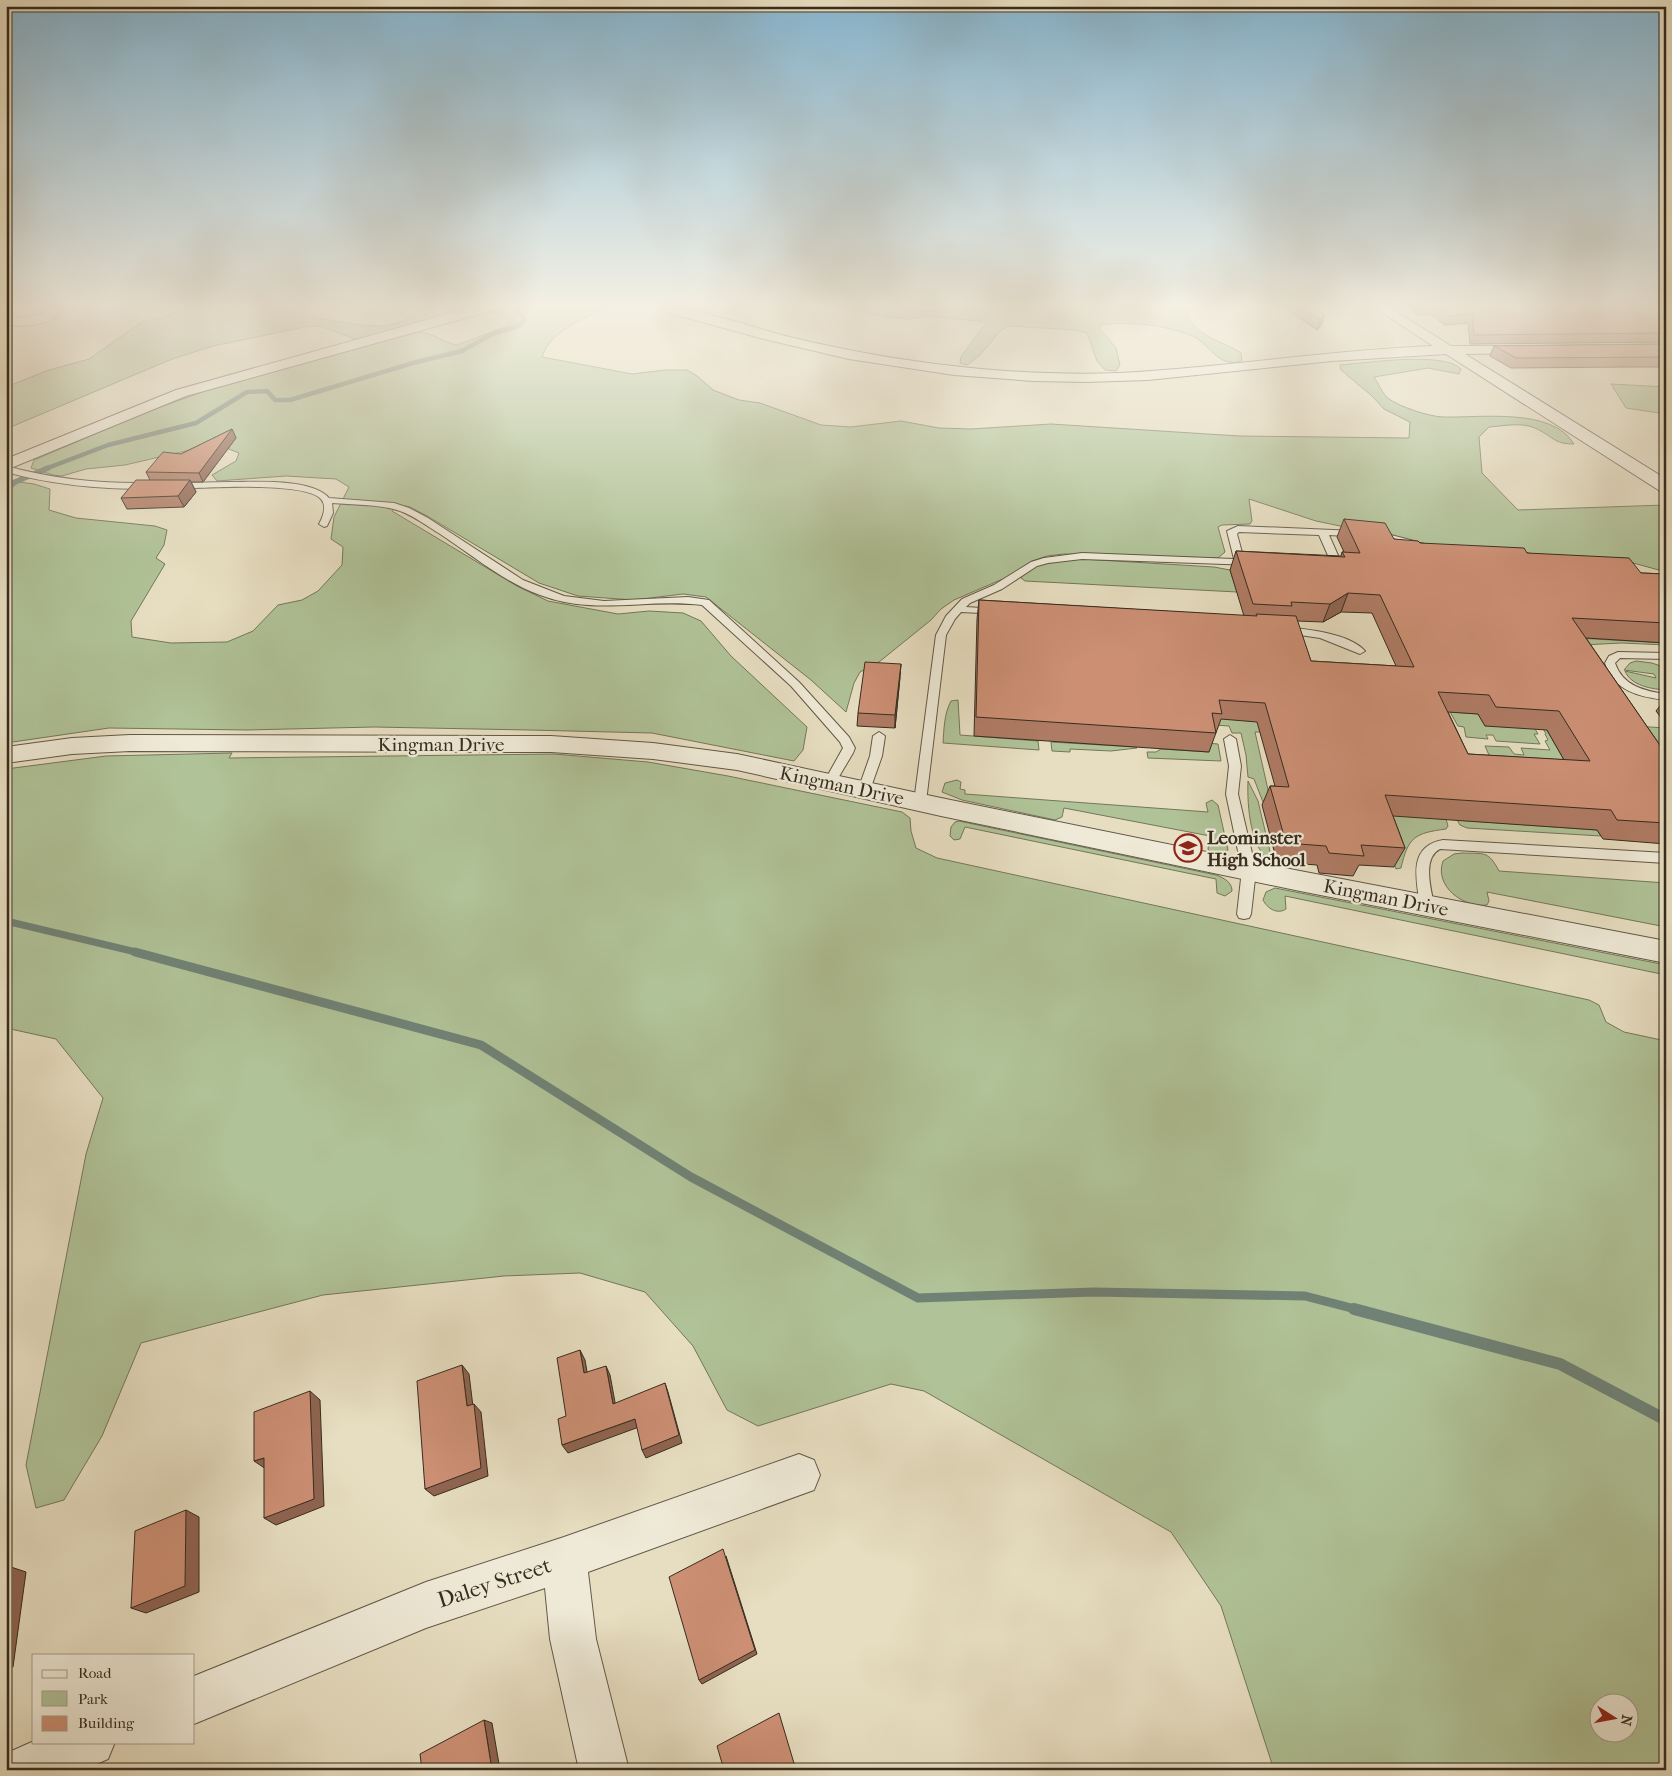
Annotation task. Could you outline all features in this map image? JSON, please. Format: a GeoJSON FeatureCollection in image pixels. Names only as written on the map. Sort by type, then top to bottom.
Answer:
{"type":"FeatureCollection","features":[{"type":"Feature","properties":{"kind":"street"},"geometry":{"type":"LineString","coordinates":[[6,465],[192,390]]}},
{"type":"Feature","properties":{"kind":"street"},"geometry":{"type":"LineString","coordinates":[[1512,390],[1666,487]]}},
{"type":"Feature","properties":{"kind":"street","name":"Kingman Drive"},"geometry":{"type":"LineString","coordinates":[[6,755],[72,746],[130,743],[551,744],[653,751],[737,762],[1249,870],[1666,952]]}},
{"type":"Feature","properties":{"kind":"street","name":"Daley Street"},"geometry":{"type":"LineString","coordinates":[[195,1700],[426,1605],[564,1559],[799,1475]]}},
{"type":"Feature","properties":{"kind":"street"},"geometry":{"type":"LineString","coordinates":[[564,1559],[573,1638],[604,1770]]}},
{"type":"Feature","properties":{"kind":"street"},"geometry":{"type":"LineString","coordinates":[[24,1770],[86,1744]]}},
{"type":"Feature","properties":{"kind":"lane"},"geometry":{"type":"LineString","coordinates":[[6,469],[39,478],[92,485],[293,487],[312,490],[324,496],[326,500],[329,513],[324,524]]}},
{"type":"Feature","properties":{"kind":"lane"},"geometry":{"type":"LineString","coordinates":[[326,500],[394,506],[406,510],[425,520],[519,582],[543,593],[563,599],[604,604],[688,600],[705,602],[795,684],[845,740],[849,748],[848,753],[830,782]]}},
{"type":"Feature","properties":{"kind":"lane"},"geometry":{"type":"LineString","coordinates":[[1240,563],[1232,534],[1234,529],[1379,535],[1424,546]]}},
{"type":"Feature","properties":{"kind":"lane"},"geometry":{"type":"LineString","coordinates":[[1320,566],[1330,567],[1335,564],[1323,532]]}},
{"type":"Feature","properties":{"kind":"lane"},"geometry":{"type":"LineString","coordinates":[[920,802],[939,643],[946,625],[966,601],[998,587],[1034,564],[1047,560],[1090,557],[1260,564]]}},
{"type":"Feature","properties":{"kind":"lane"},"geometry":{"type":"LineString","coordinates":[[958,610],[1006,612]]}},
{"type":"Feature","properties":{"kind":"lane"},"geometry":{"type":"LineString","coordinates":[[1273,629],[1325,635],[1340,640],[1360,651]]}},
{"type":"Feature","properties":{"kind":"lane"},"geometry":{"type":"LineString","coordinates":[[1666,656],[1618,655],[1613,658],[1610,664],[1614,674],[1628,688],[1650,696],[1666,697]]}},
{"type":"Feature","properties":{"kind":"lane"},"geometry":{"type":"LineString","coordinates":[[864,790],[876,756],[879,736]]}},
{"type":"Feature","properties":{"kind":"lane"},"geometry":{"type":"LineString","coordinates":[[1230,739],[1235,766],[1232,794],[1249,870],[1244,914]]}},
{"type":"Feature","properties":{"kind":"lane"},"geometry":{"type":"LineString","coordinates":[[1427,905],[1423,879],[1424,862],[1427,853],[1433,847],[1448,844],[1666,858]]}},
{"type":"Feature","properties":{"kind":"green space"},"geometry":{"type":"Polygon","coordinates":[[[6,390],[99,390],[6,429],[6,390]]]}},
{"type":"Feature","properties":{"kind":"green space"},"geometry":{"type":"Polygon","coordinates":[[[713,390],[739,400],[760,403],[821,425],[851,427],[901,421],[939,428],[971,429],[1051,424],[1239,436],[1409,438],[1410,422],[1384,409],[1365,390],[1382,390],[1389,399],[1400,405],[1438,417],[1495,416],[1533,419],[1549,424],[1564,432],[1574,444],[1557,441],[1530,426],[1489,427],[1479,437],[1482,473],[1518,510],[1666,505],[1666,572],[1626,561],[1437,546],[1316,521],[1249,499],[1252,521],[1250,524],[1222,525],[1218,527],[1225,552],[1218,558],[1064,554],[1047,556],[1032,561],[1005,578],[954,600],[879,662],[860,672],[854,683],[846,712],[811,680],[706,597],[683,594],[634,600],[578,596],[539,583],[427,516],[410,507],[396,504],[392,511],[517,586],[548,601],[618,614],[649,611],[683,613],[701,621],[731,656],[807,727],[803,750],[794,761],[652,733],[374,727],[247,730],[109,728],[6,743],[6,480],[34,484],[50,489],[49,510],[76,518],[155,526],[167,530],[164,545],[156,558],[165,564],[131,621],[132,637],[171,643],[227,642],[253,631],[278,605],[302,600],[318,591],[342,565],[343,547],[331,539],[334,517],[349,487],[336,479],[286,476],[217,481],[212,475],[236,461],[239,453],[216,444],[125,465],[86,469],[62,476],[31,468],[34,460],[144,413],[205,391],[713,390]]]}},
{"type":"Feature","properties":{"kind":"green space"},"geometry":{"type":"Polygon","coordinates":[[[1615,390],[1666,390],[1666,414],[1626,408],[1615,390]]]}},
{"type":"Feature","properties":{"kind":"green space"},"geometry":{"type":"Polygon","coordinates":[[[1082,559],[1214,567],[1230,570],[1237,592],[1025,581],[1021,578],[1032,568],[1040,565],[1082,559]]]}},
{"type":"Feature","properties":{"kind":"green space"},"geometry":{"type":"Polygon","coordinates":[[[1541,636],[1666,643],[1666,645],[1622,643],[1582,645],[1541,636]]]}},
{"type":"Feature","properties":{"kind":"green space"},"geometry":{"type":"Polygon","coordinates":[[[1636,661],[1652,663],[1666,668],[1666,690],[1648,688],[1632,680],[1625,671],[1656,678],[1654,674],[1624,670],[1630,663],[1636,661]]]}},
{"type":"Feature","properties":{"kind":"green space"},"geometry":{"type":"Polygon","coordinates":[[[958,700],[960,735],[1038,741],[1039,750],[943,743],[947,711],[951,701],[958,700]]]}},
{"type":"Feature","properties":{"kind":"green space"},"geometry":{"type":"Polygon","coordinates":[[[1450,712],[1478,714],[1485,726],[1528,717],[1538,734],[1534,734],[1540,744],[1496,741],[1493,735],[1486,735],[1488,739],[1466,737],[1464,727],[1458,726],[1450,712]]]}},
{"type":"Feature","properties":{"kind":"green space"},"geometry":{"type":"Polygon","coordinates":[[[1198,715],[1268,722],[1271,732],[1255,732],[1271,803],[1263,802],[1254,779],[1248,777],[1241,733],[1232,733],[1229,726],[1200,724],[1198,715]]]}},
{"type":"Feature","properties":{"kind":"green space"},"geometry":{"type":"Polygon","coordinates":[[[1543,724],[1576,780],[1457,773],[1471,761],[1489,755],[1485,746],[1509,747],[1514,754],[1524,755],[1521,748],[1550,750],[1545,741],[1548,740],[1541,725],[1543,724]]]}},
{"type":"Feature","properties":{"kind":"green space"},"geometry":{"type":"Polygon","coordinates":[[[1619,725],[1666,728],[1666,796],[1619,725]]]}},
{"type":"Feature","properties":{"kind":"green space"},"geometry":{"type":"Polygon","coordinates":[[[1051,742],[1137,748],[1111,751],[1070,749],[1070,752],[1052,751],[1051,742]]]}},
{"type":"Feature","properties":{"kind":"green space"},"geometry":{"type":"Polygon","coordinates":[[[1207,743],[1218,744],[1221,761],[1148,758],[1147,752],[1156,752],[1161,749],[1209,752],[1207,743]]]}},
{"type":"Feature","properties":{"kind":"green space"},"geometry":{"type":"Polygon","coordinates":[[[232,753],[229,758],[554,754],[648,762],[728,776],[902,812],[910,818],[911,831],[916,848],[937,858],[1589,1000],[1599,1005],[1606,1022],[1624,1032],[1666,1041],[1666,1770],[1274,1770],[1221,1606],[1171,1532],[924,1391],[891,1384],[758,1426],[727,1410],[693,1346],[645,1292],[580,1273],[504,1276],[323,1295],[141,1343],[102,1436],[64,1500],[36,1508],[26,1465],[86,1154],[103,1098],[56,1039],[6,1028],[6,769],[106,756],[232,753]]]}},
{"type":"Feature","properties":{"kind":"green space"},"geometry":{"type":"Polygon","coordinates":[[[957,780],[961,782],[960,789],[965,790],[965,794],[1208,812],[1206,803],[1212,800],[1218,805],[1228,850],[1221,853],[1211,853],[1208,849],[1210,836],[1064,808],[1062,817],[1055,820],[962,800],[942,792],[945,783],[957,780]]]}},
{"type":"Feature","properties":{"kind":"green space"},"geometry":{"type":"Polygon","coordinates":[[[1248,781],[1258,801],[1273,864],[1259,849],[1255,838],[1249,815],[1248,781]]]}},
{"type":"Feature","properties":{"kind":"green space"},"geometry":{"type":"Polygon","coordinates":[[[1375,814],[1446,819],[1448,826],[1446,829],[1427,832],[1414,838],[1407,849],[1401,868],[1396,869],[1375,814]]]}},
{"type":"Feature","properties":{"kind":"green space"},"geometry":{"type":"Polygon","coordinates":[[[1457,820],[1597,830],[1601,836],[1467,828],[1460,825],[1457,820]]]}},
{"type":"Feature","properties":{"kind":"green space"},"geometry":{"type":"Polygon","coordinates":[[[959,821],[1216,875],[1229,883],[1232,891],[1225,896],[1217,893],[1216,879],[965,827],[960,839],[954,840],[950,836],[951,827],[955,822],[959,821]]]}},
{"type":"Feature","properties":{"kind":"green space"},"geometry":{"type":"Polygon","coordinates":[[[1454,854],[1485,854],[1492,859],[1499,871],[1666,883],[1666,927],[1487,892],[1489,901],[1487,905],[1469,903],[1453,894],[1447,887],[1441,870],[1443,861],[1454,854]]]}},
{"type":"Feature","properties":{"kind":"green space"},"geometry":{"type":"Polygon","coordinates":[[[1275,888],[1666,965],[1666,975],[1285,896],[1286,909],[1276,911],[1267,906],[1263,900],[1266,892],[1275,888]]]}},
{"type":"Feature","properties":{"kind":"building"},"geometry":{"type":"Polygon","coordinates":[[[232,429],[199,473],[146,472],[163,452],[181,454],[232,429]]]}},
{"type":"Feature","properties":{"kind":"building"},"geometry":{"type":"Polygon","coordinates":[[[136,480],[190,480],[178,496],[121,498],[136,480]]]}},
{"type":"Feature","properties":{"kind":"building"},"geometry":{"type":"Polygon","coordinates":[[[1344,519],[1385,523],[1394,539],[1418,541],[1420,543],[1524,548],[1527,553],[1629,558],[1641,573],[1666,574],[1666,623],[1572,618],[1666,754],[1666,823],[1617,820],[1611,810],[1385,795],[1405,848],[1361,845],[1364,856],[1329,853],[1326,846],[1286,843],[1270,786],[1289,787],[1265,703],[1219,700],[1222,714],[1212,713],[1216,733],[976,717],[979,600],[1257,616],[1256,614],[1296,616],[1311,661],[1414,667],[1380,595],[1348,593],[1330,604],[1291,602],[1292,606],[1253,604],[1236,551],[1345,557],[1342,552],[1360,553],[1344,519]],[[1438,692],[1468,754],[1590,761],[1559,711],[1496,707],[1489,695],[1438,692]]]}},
{"type":"Feature","properties":{"kind":"building"},"geometry":{"type":"Polygon","coordinates":[[[865,662],[901,664],[895,715],[858,713],[865,662]]]}},
{"type":"Feature","properties":{"kind":"building"},"geometry":{"type":"Polygon","coordinates":[[[580,1350],[584,1373],[606,1366],[613,1404],[665,1383],[679,1435],[642,1450],[635,1419],[562,1445],[558,1419],[566,1416],[557,1358],[580,1350]]]}},
{"type":"Feature","properties":{"kind":"building"},"geometry":{"type":"Polygon","coordinates":[[[462,1365],[467,1406],[474,1404],[481,1468],[425,1489],[417,1381],[462,1365]]]}},
{"type":"Feature","properties":{"kind":"building"},"geometry":{"type":"Polygon","coordinates":[[[310,1391],[314,1499],[264,1518],[264,1458],[254,1461],[254,1412],[310,1391]]]}},
{"type":"Feature","properties":{"kind":"building"},"geometry":{"type":"Polygon","coordinates":[[[186,1510],[185,1586],[131,1608],[135,1531],[186,1510]]]}},
{"type":"Feature","properties":{"kind":"building"},"geometry":{"type":"Polygon","coordinates":[[[723,1549],[755,1650],[699,1680],[669,1577],[723,1549]]]}},
{"type":"Feature","properties":{"kind":"building"},"geometry":{"type":"Polygon","coordinates":[[[779,1713],[796,1770],[724,1770],[717,1746],[779,1713]]]}},
{"type":"Feature","properties":{"kind":"building"},"geometry":{"type":"Polygon","coordinates":[[[484,1720],[492,1770],[422,1770],[420,1754],[484,1720]]]}},
{"type":"Feature","properties":{"kind":"waterway"},"geometry":{"type":"LineString","coordinates":[[45,469],[108,445],[196,423],[247,392],[267,391],[275,400],[290,400],[324,390]]}},
{"type":"Feature","properties":{"kind":"waterway"},"geometry":{"type":"LineString","coordinates":[[6,489],[15,482],[48,468]]}},
{"type":"Feature","properties":{"kind":"waterway"},"geometry":{"type":"LineString","coordinates":[[6,921],[140,953]]}},
{"type":"Feature","properties":{"kind":"waterway"},"geometry":{"type":"LineString","coordinates":[[135,952],[481,1045],[691,1177],[918,1298],[1094,1292],[1305,1296],[1359,1310]]}},
{"type":"Feature","properties":{"kind":"waterway"},"geometry":{"type":"LineString","coordinates":[[1354,1309],[1560,1364],[1666,1420]]}},
{"type":"Feature","properties":{"kind":"place","name":"Leominster High School"},"geometry":{"type":"Point","coordinates":[1188,848]}}]}
